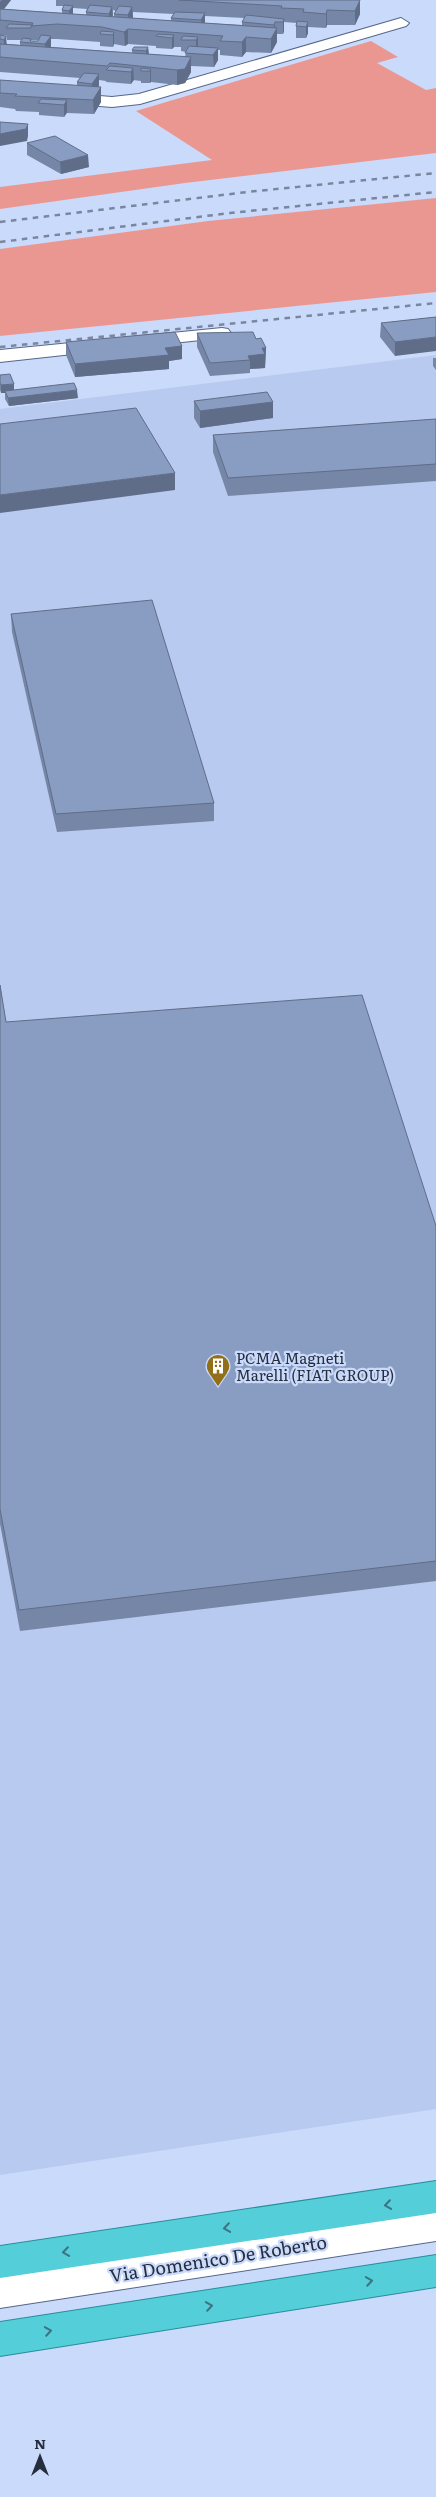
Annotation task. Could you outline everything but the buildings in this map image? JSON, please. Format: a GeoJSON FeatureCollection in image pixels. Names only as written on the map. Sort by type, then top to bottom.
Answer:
{"type":"FeatureCollection","features":[{"type":"Feature","properties":{"kind":"highway"},"geometry":{"type":"LineString","coordinates":[[0,2262],[436,2198]]}},
{"type":"Feature","properties":{"kind":"highway"},"geometry":{"type":"LineString","coordinates":[[0,2339],[436,2271]]}},
{"type":"Feature","properties":{"kind":"street"},"geometry":{"type":"LineString","coordinates":[[0,93],[112,102],[140,99],[401,23]]}},
{"type":"Feature","properties":{"kind":"street"},"geometry":{"type":"LineString","coordinates":[[0,356],[222,333]]}},
{"type":"Feature","properties":{"kind":"street","name":"Via Domenico De Roberto"},"geometry":{"type":"LineString","coordinates":[[0,2291],[436,2225]]}},
{"type":"Feature","properties":{"kind":"shaded area"},"geometry":{"type":"Polygon","coordinates":[[[371,41],[398,57],[377,63],[426,90],[436,88],[436,153],[185,183],[0,209],[0,187],[212,160],[136,111],[371,41]]]}},
{"type":"Feature","properties":{"kind":"shaded area"},"geometry":{"type":"Polygon","coordinates":[[[436,198],[436,292],[0,336],[0,249],[208,221],[436,198]]]}},
{"type":"Feature","properties":{"kind":"shaded area"},"geometry":{"type":"Polygon","coordinates":[[[436,355],[436,2109],[0,2175],[0,409],[436,355]]]}},
{"type":"Feature","properties":{"kind":"railway"},"geometry":{"type":"LineString","coordinates":[[0,222],[247,192],[436,173]]}},
{"type":"Feature","properties":{"kind":"railway"},"geometry":{"type":"LineString","coordinates":[[0,242],[230,213],[436,192]]}},
{"type":"Feature","properties":{"kind":"railway"},"geometry":{"type":"LineString","coordinates":[[0,347],[436,303]]}},
{"type":"Feature","properties":{"kind":"place","name":"PCMA Magneti Marelli (FIAT GROUP)"},"geometry":{"type":"Point","coordinates":[218,1387]}}]}
